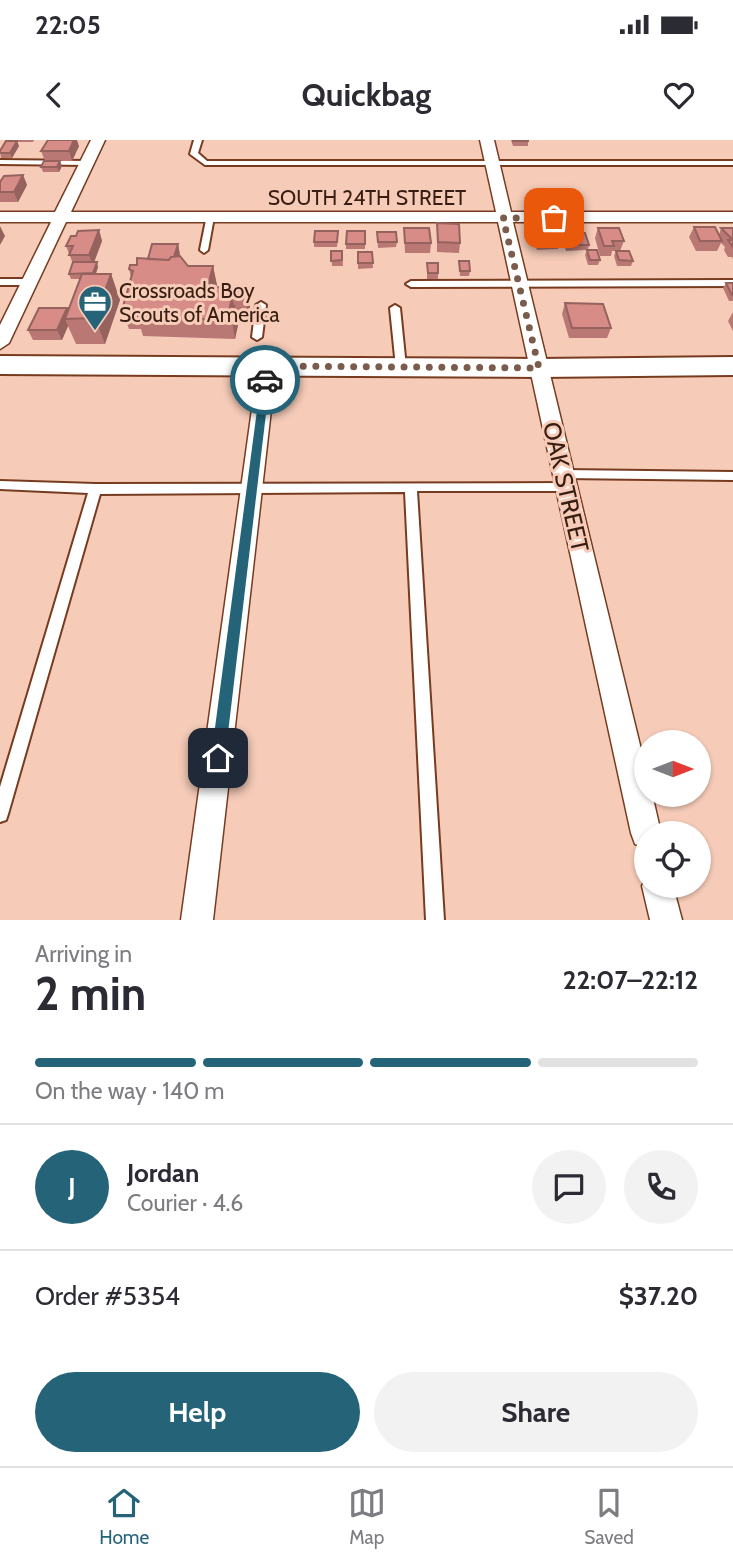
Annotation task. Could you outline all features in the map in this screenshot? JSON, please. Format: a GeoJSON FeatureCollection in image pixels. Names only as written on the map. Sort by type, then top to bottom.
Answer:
{"type":"FeatureCollection","features":[{"type":"Feature","properties":{"kind":"main road"},"geometry":{"type":"LineString","coordinates":[[0,365],[539,368],[733,366]]}},
{"type":"Feature","properties":{"kind":"street"},"geometry":{"type":"LineString","coordinates":[[0,343],[98,140]]}},
{"type":"Feature","properties":{"kind":"street","name":"OAK STREET"},"geometry":{"type":"LineString","coordinates":[[489,151],[643,821]]}},
{"type":"Feature","properties":{"kind":"street","name":"SOUTH 24TH STREET"},"geometry":{"type":"LineString","coordinates":[[0,217],[733,217]]}},
{"type":"Feature","properties":{"kind":"street"},"geometry":{"type":"LineString","coordinates":[[197,920],[267,366]]}},
{"type":"Feature","properties":{"kind":"street"},"geometry":{"type":"LineString","coordinates":[[661,898],[666,920]]}},
{"type":"Feature","properties":{"kind":"lane"},"geometry":{"type":"LineString","coordinates":[[198,140],[194,154],[205,163],[489,151],[733,163]]}},
{"type":"Feature","properties":{"kind":"lane"},"geometry":{"type":"LineString","coordinates":[[0,162],[87,163]]}},
{"type":"Feature","properties":{"kind":"lane"},"geometry":{"type":"LineString","coordinates":[[204,250],[210,217]]}},
{"type":"Feature","properties":{"kind":"lane"},"geometry":{"type":"LineString","coordinates":[[0,282],[30,282]]}},
{"type":"Feature","properties":{"kind":"lane"},"geometry":{"type":"LineString","coordinates":[[411,285],[733,284]]}},
{"type":"Feature","properties":{"kind":"lane"},"geometry":{"type":"LineString","coordinates":[[257,337],[261,305]]}},
{"type":"Feature","properties":{"kind":"lane"},"geometry":{"type":"LineString","coordinates":[[395,308],[401,367]]}},
{"type":"Feature","properties":{"kind":"lane"},"geometry":{"type":"LineString","coordinates":[[0,485],[95,489],[411,487],[733,476]]}},
{"type":"Feature","properties":{"kind":"lane"},"geometry":{"type":"LineString","coordinates":[[411,487],[435,920]]}},
{"type":"Feature","properties":{"kind":"lane"},"geometry":{"type":"LineString","coordinates":[[0,814],[95,489]]}},
{"type":"Feature","properties":{"kind":"building"},"geometry":{"type":"Polygon","coordinates":[[[48,140],[74,140],[69,151],[41,151],[48,140]]]}},
{"type":"Feature","properties":{"kind":"building"},"geometry":{"type":"Polygon","coordinates":[[[6,141],[17,141],[10,153],[0,153],[0,151],[6,141]]]}},
{"type":"Feature","properties":{"kind":"building"},"geometry":{"type":"Polygon","coordinates":[[[44,161],[60,161],[57,167],[41,167],[44,161]]]}},
{"type":"Feature","properties":{"kind":"building"},"geometry":{"type":"Polygon","coordinates":[[[23,175],[14,192],[0,192],[0,182],[4,176],[23,175]]]}},
{"type":"Feature","properties":{"kind":"building"},"geometry":{"type":"Polygon","coordinates":[[[437,223],[459,224],[460,243],[438,242],[437,223]]]}},
{"type":"Feature","properties":{"kind":"building"},"geometry":{"type":"Polygon","coordinates":[[[694,227],[715,227],[722,241],[700,241],[694,227]]]}},
{"type":"Feature","properties":{"kind":"building"},"geometry":{"type":"Polygon","coordinates":[[[404,228],[429,228],[431,243],[405,243],[404,228]]]}},
{"type":"Feature","properties":{"kind":"building"},"geometry":{"type":"Polygon","coordinates":[[[598,228],[619,228],[624,241],[612,241],[614,246],[604,246],[598,228]]]}},
{"type":"Feature","properties":{"kind":"building"},"geometry":{"type":"Polygon","coordinates":[[[721,228],[733,228],[733,240],[721,228]]]}},
{"type":"Feature","properties":{"kind":"building"},"geometry":{"type":"Polygon","coordinates":[[[99,230],[89,255],[69,255],[73,246],[66,246],[71,236],[76,236],[78,231],[99,230]]]}},
{"type":"Feature","properties":{"kind":"building"},"geometry":{"type":"Polygon","coordinates":[[[315,231],[338,231],[337,242],[314,242],[315,231]]]}},
{"type":"Feature","properties":{"kind":"building"},"geometry":{"type":"Polygon","coordinates":[[[347,231],[365,231],[365,244],[346,244],[347,231]]]}},
{"type":"Feature","properties":{"kind":"building"},"geometry":{"type":"Polygon","coordinates":[[[377,232],[396,232],[397,242],[378,242],[377,232]]]}},
{"type":"Feature","properties":{"kind":"building"},"geometry":{"type":"Polygon","coordinates":[[[563,233],[585,233],[589,245],[568,245],[563,233]]]}},
{"type":"Feature","properties":{"kind":"building"},"geometry":{"type":"Polygon","coordinates":[[[535,236],[556,236],[559,244],[538,244],[535,236]]]}},
{"type":"Feature","properties":{"kind":"building"},"geometry":{"type":"Polygon","coordinates":[[[152,244],[178,244],[174,257],[169,260],[148,259],[152,244]]]}},
{"type":"Feature","properties":{"kind":"building"},"geometry":{"type":"Polygon","coordinates":[[[587,250],[597,250],[600,260],[590,260],[587,250]]]}},
{"type":"Feature","properties":{"kind":"building"},"geometry":{"type":"Polygon","coordinates":[[[331,251],[342,251],[342,260],[331,261],[331,251]]]}},
{"type":"Feature","properties":{"kind":"building"},"geometry":{"type":"Polygon","coordinates":[[[616,251],[629,251],[633,261],[619,260],[616,251]]]}},
{"type":"Feature","properties":{"kind":"building"},"geometry":{"type":"Polygon","coordinates":[[[358,252],[372,252],[373,263],[358,263],[358,252]]]}},
{"type":"Feature","properties":{"kind":"building"},"geometry":{"type":"Polygon","coordinates":[[[180,256],[188,266],[213,266],[206,284],[208,287],[247,288],[245,296],[232,297],[232,320],[137,317],[139,310],[122,310],[133,271],[129,269],[130,265],[137,265],[137,258],[169,260],[171,257],[180,256]]]}},
{"type":"Feature","properties":{"kind":"building"},"geometry":{"type":"Polygon","coordinates":[[[459,261],[469,261],[470,271],[460,271],[459,261]]]}},
{"type":"Feature","properties":{"kind":"building"},"geometry":{"type":"Polygon","coordinates":[[[73,262],[97,262],[93,273],[69,274],[73,262]]]}},
{"type":"Feature","properties":{"kind":"building"},"geometry":{"type":"Polygon","coordinates":[[[427,263],[438,263],[438,273],[428,273],[427,263]]]}},
{"type":"Feature","properties":{"kind":"building"},"geometry":{"type":"Polygon","coordinates":[[[82,274],[111,274],[95,318],[65,319],[82,274]]]}},
{"type":"Feature","properties":{"kind":"building"},"geometry":{"type":"Polygon","coordinates":[[[726,283],[733,283],[733,295],[732,295],[726,283]]]}},
{"type":"Feature","properties":{"kind":"building"},"geometry":{"type":"Polygon","coordinates":[[[565,303],[603,304],[611,328],[572,328],[565,303]]]}},
{"type":"Feature","properties":{"kind":"building"},"geometry":{"type":"Polygon","coordinates":[[[39,308],[67,308],[57,330],[28,330],[39,308]]]}},
{"type":"Feature","properties":{"kind":"way so far"},"geometry":{"type":"LineString","coordinates":[[265,380],[267,366],[539,368],[503,218],[554,218]]}},
{"type":"Feature","properties":{"kind":"place","name":"Crossroads Boy Scouts of America"},"geometry":{"type":"Point","coordinates":[95,332]}},
{"type":"Feature","properties":{"kind":"route"},"geometry":{"type":"LineString","coordinates":[[218,758],[265,380]]}}]}
